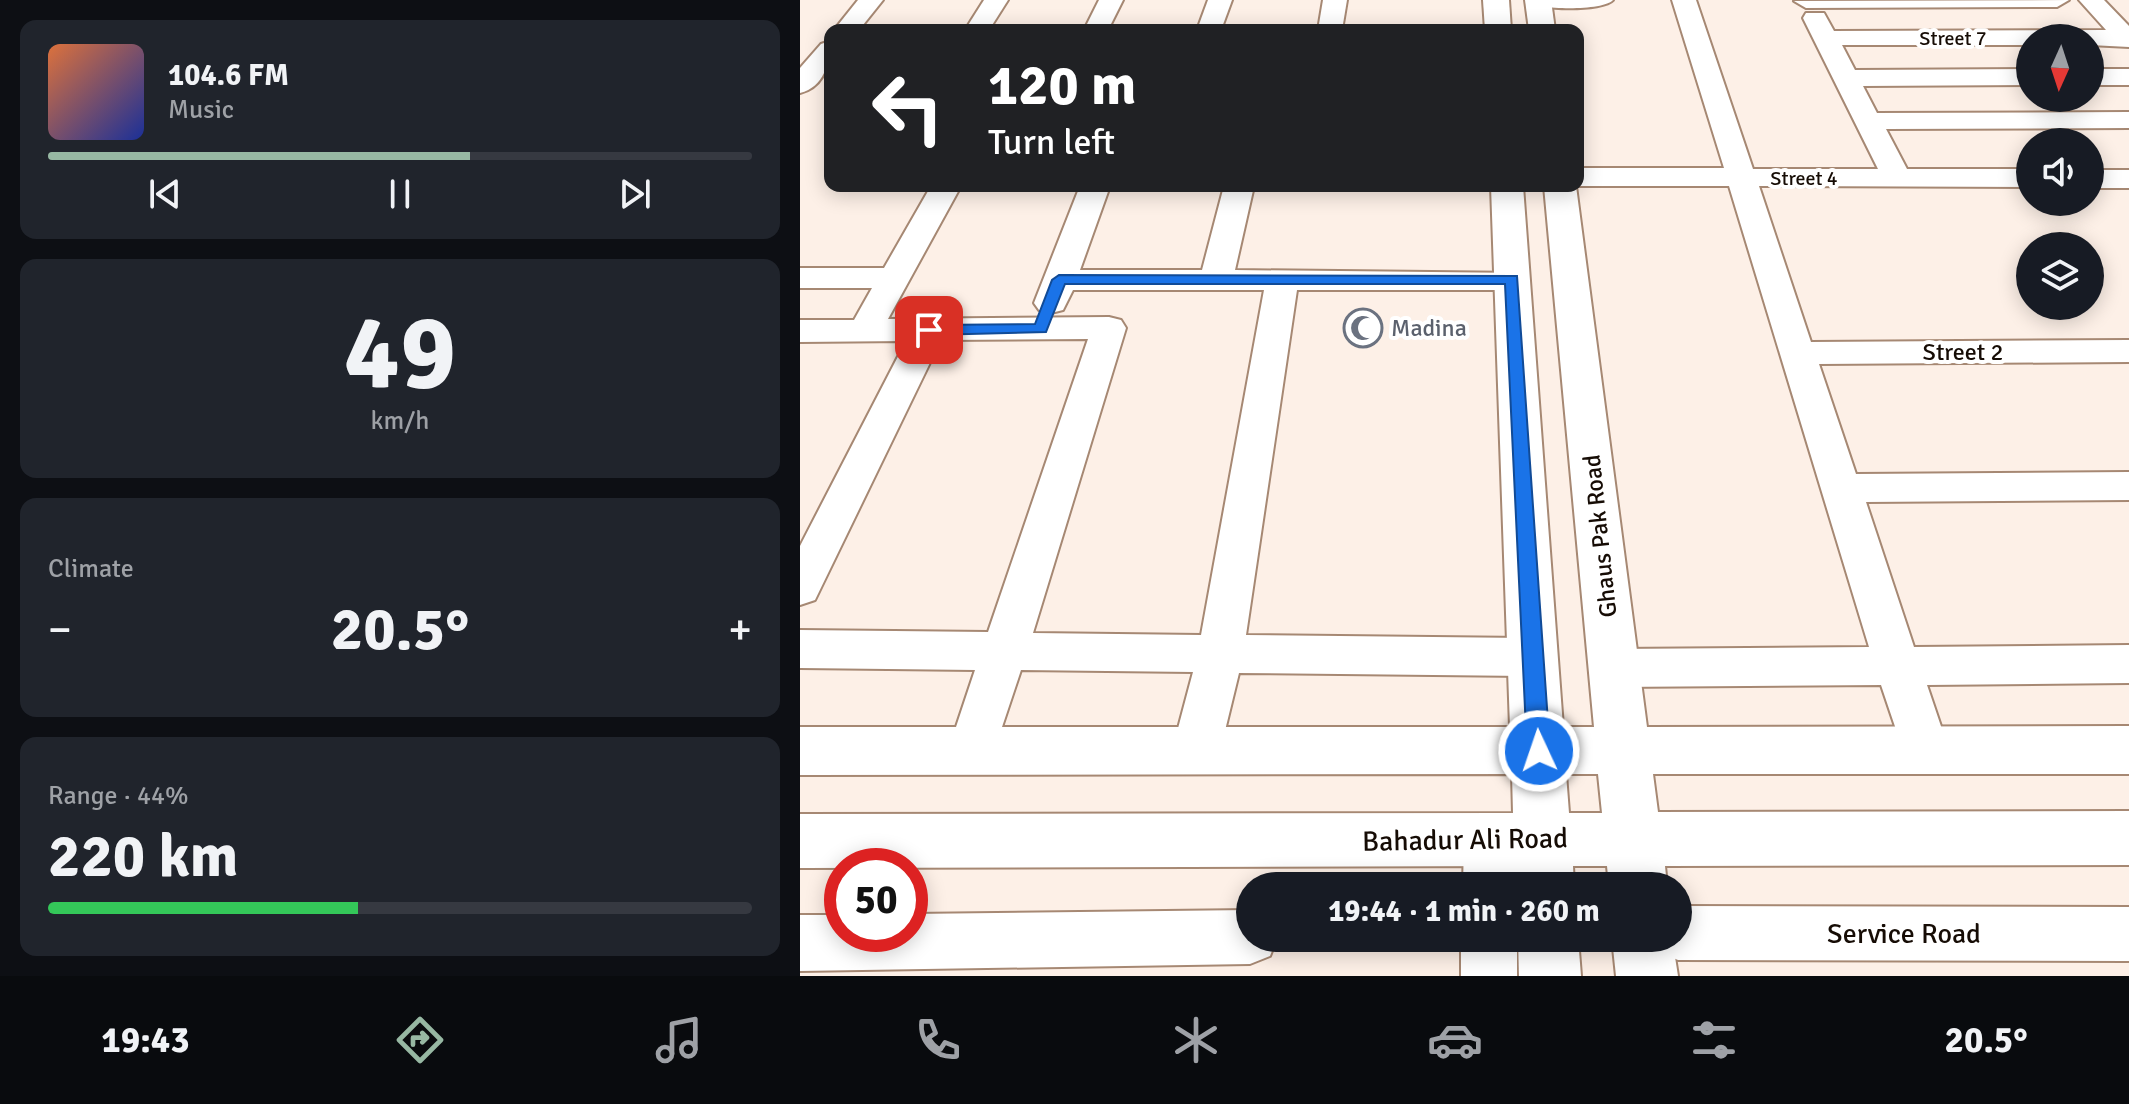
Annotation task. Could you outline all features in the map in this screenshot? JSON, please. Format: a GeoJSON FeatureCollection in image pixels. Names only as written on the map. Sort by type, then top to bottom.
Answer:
{"type":"FeatureCollection","features":[{"type":"Feature","properties":{"kind":"main road"},"geometry":{"type":"LineString","coordinates":[[1496,0],[1498,24]]}},
{"type":"Feature","properties":{"kind":"main road"},"geometry":{"type":"LineString","coordinates":[[1538,0],[1541,24]]}},
{"type":"Feature","properties":{"kind":"main road"},"geometry":{"type":"LineString","coordinates":[[1507,192],[1539,751],[1517,863]]}},
{"type":"Feature","properties":{"kind":"main road","name":"Ghaus Pak Road"},"geometry":{"type":"LineString","coordinates":[[1561,192],[1626,751],[1636,862]]}},
{"type":"Feature","properties":{"kind":"main road"},"geometry":{"type":"LineString","coordinates":[[800,751],[2129,750]]}},
{"type":"Feature","properties":{"kind":"main road","name":"Bahadur Ali Road"},"geometry":{"type":"LineString","coordinates":[[800,841],[1517,863],[1636,862],[2129,838]]}},
{"type":"Feature","properties":{"kind":"main road"},"geometry":{"type":"LineString","coordinates":[[1549,952],[1550,976]]}},
{"type":"Feature","properties":{"kind":"main road"},"geometry":{"type":"LineString","coordinates":[[1644,952],[1647,976]]}},
{"type":"Feature","properties":{"kind":"street"},"geometry":{"type":"LineString","coordinates":[[851,24],[871,0]]}},
{"type":"Feature","properties":{"kind":"street"},"geometry":{"type":"LineString","coordinates":[[981,24],[996,0]]}},
{"type":"Feature","properties":{"kind":"street"},"geometry":{"type":"LineString","coordinates":[[1099,24],[1111,0]]}},
{"type":"Feature","properties":{"kind":"street"},"geometry":{"type":"LineString","coordinates":[[1211,24],[1220,0]]}},
{"type":"Feature","properties":{"kind":"street"},"geometry":{"type":"LineString","coordinates":[[1331,24],[1335,0]]}},
{"type":"Feature","properties":{"kind":"street"},"geometry":{"type":"LineString","coordinates":[[1538,0],[1601,0]]}},
{"type":"Feature","properties":{"kind":"street"},"geometry":{"type":"LineString","coordinates":[[1684,0],[1925,750]]}},
{"type":"Feature","properties":{"kind":"street"},"geometry":{"type":"LineString","coordinates":[[1897,178],[1806,0],[2057,0]]}},
{"type":"Feature","properties":{"kind":"street"},"geometry":{"type":"LineString","coordinates":[[2091,0],[2128,38]]}},
{"type":"Feature","properties":{"kind":"street","name":"Street 7"},"geometry":{"type":"LineString","coordinates":[[1826,38],[2128,38]]}},
{"type":"Feature","properties":{"kind":"street"},"geometry":{"type":"LineString","coordinates":[[800,51],[824,50]]}},
{"type":"Feature","properties":{"kind":"street"},"geometry":{"type":"LineString","coordinates":[[800,85],[824,56]]}},
{"type":"Feature","properties":{"kind":"street"},"geometry":{"type":"LineString","coordinates":[[1846,78],[2016,77]]}},
{"type":"Feature","properties":{"kind":"street"},"geometry":{"type":"LineString","coordinates":[[2104,77],[2129,77]]}},
{"type":"Feature","properties":{"kind":"street"},"geometry":{"type":"LineString","coordinates":[[800,91],[824,91]]}},
{"type":"Feature","properties":{"kind":"street"},"geometry":{"type":"LineString","coordinates":[[1868,121],[2129,120]]}},
{"type":"Feature","properties":{"kind":"street","name":"Street 4"},"geometry":{"type":"LineString","coordinates":[[1584,177],[2016,178]]}},
{"type":"Feature","properties":{"kind":"street"},"geometry":{"type":"LineString","coordinates":[[2104,179],[2129,179]]}},
{"type":"Feature","properties":{"kind":"street"},"geometry":{"type":"LineString","coordinates":[[865,330],[943,192]]}},
{"type":"Feature","properties":{"kind":"street"},"geometry":{"type":"LineString","coordinates":[[1041,329],[1093,192]]}},
{"type":"Feature","properties":{"kind":"street"},"geometry":{"type":"LineString","coordinates":[[1216,280],[1238,192]]}},
{"type":"Feature","properties":{"kind":"street"},"geometry":{"type":"LineString","coordinates":[[800,278],[893,278]]}},
{"type":"Feature","properties":{"kind":"street"},"geometry":{"type":"LineString","coordinates":[[1059,280],[1512,280]]}},
{"type":"Feature","properties":{"kind":"street"},"geometry":{"type":"LineString","coordinates":[[1196,751],[1221,652],[1282,280]]}},
{"type":"Feature","properties":{"kind":"street"},"geometry":{"type":"LineString","coordinates":[[800,331],[1109,328],[972,751]]}},
{"type":"Feature","properties":{"kind":"street"},"geometry":{"type":"LineString","coordinates":[[800,588],[929,330]]}},
{"type":"Feature","properties":{"kind":"street","name":"Street 2"},"geometry":{"type":"LineString","coordinates":[[1797,353],[2129,351]]}},
{"type":"Feature","properties":{"kind":"street"},"geometry":{"type":"LineString","coordinates":[[1840,488],[2129,486]]}},
{"type":"Feature","properties":{"kind":"street"},"geometry":{"type":"LineString","coordinates":[[800,649],[1533,657]]}},
{"type":"Feature","properties":{"kind":"street"},"geometry":{"type":"LineString","coordinates":[[1615,668],[2129,664]]}},
{"type":"Feature","properties":{"kind":"street","name":"Service Road"},"geometry":{"type":"LineString","coordinates":[[1692,933],[2129,934]]}},
{"type":"Feature","properties":{"kind":"street"},"geometry":{"type":"LineString","coordinates":[[800,943],[1236,937]]}},
{"type":"Feature","properties":{"kind":"street"},"geometry":{"type":"LineString","coordinates":[[1489,952],[1489,976]]}},
{"type":"Feature","properties":{"kind":"place","name":"Madina"},"geometry":{"type":"Point","coordinates":[1363,328]}},
{"type":"Feature","properties":{"kind":"route"},"geometry":{"type":"LineString","coordinates":[[929,330],[1041,329],[1059,280],[1512,280],[1539,751]]}}]}
